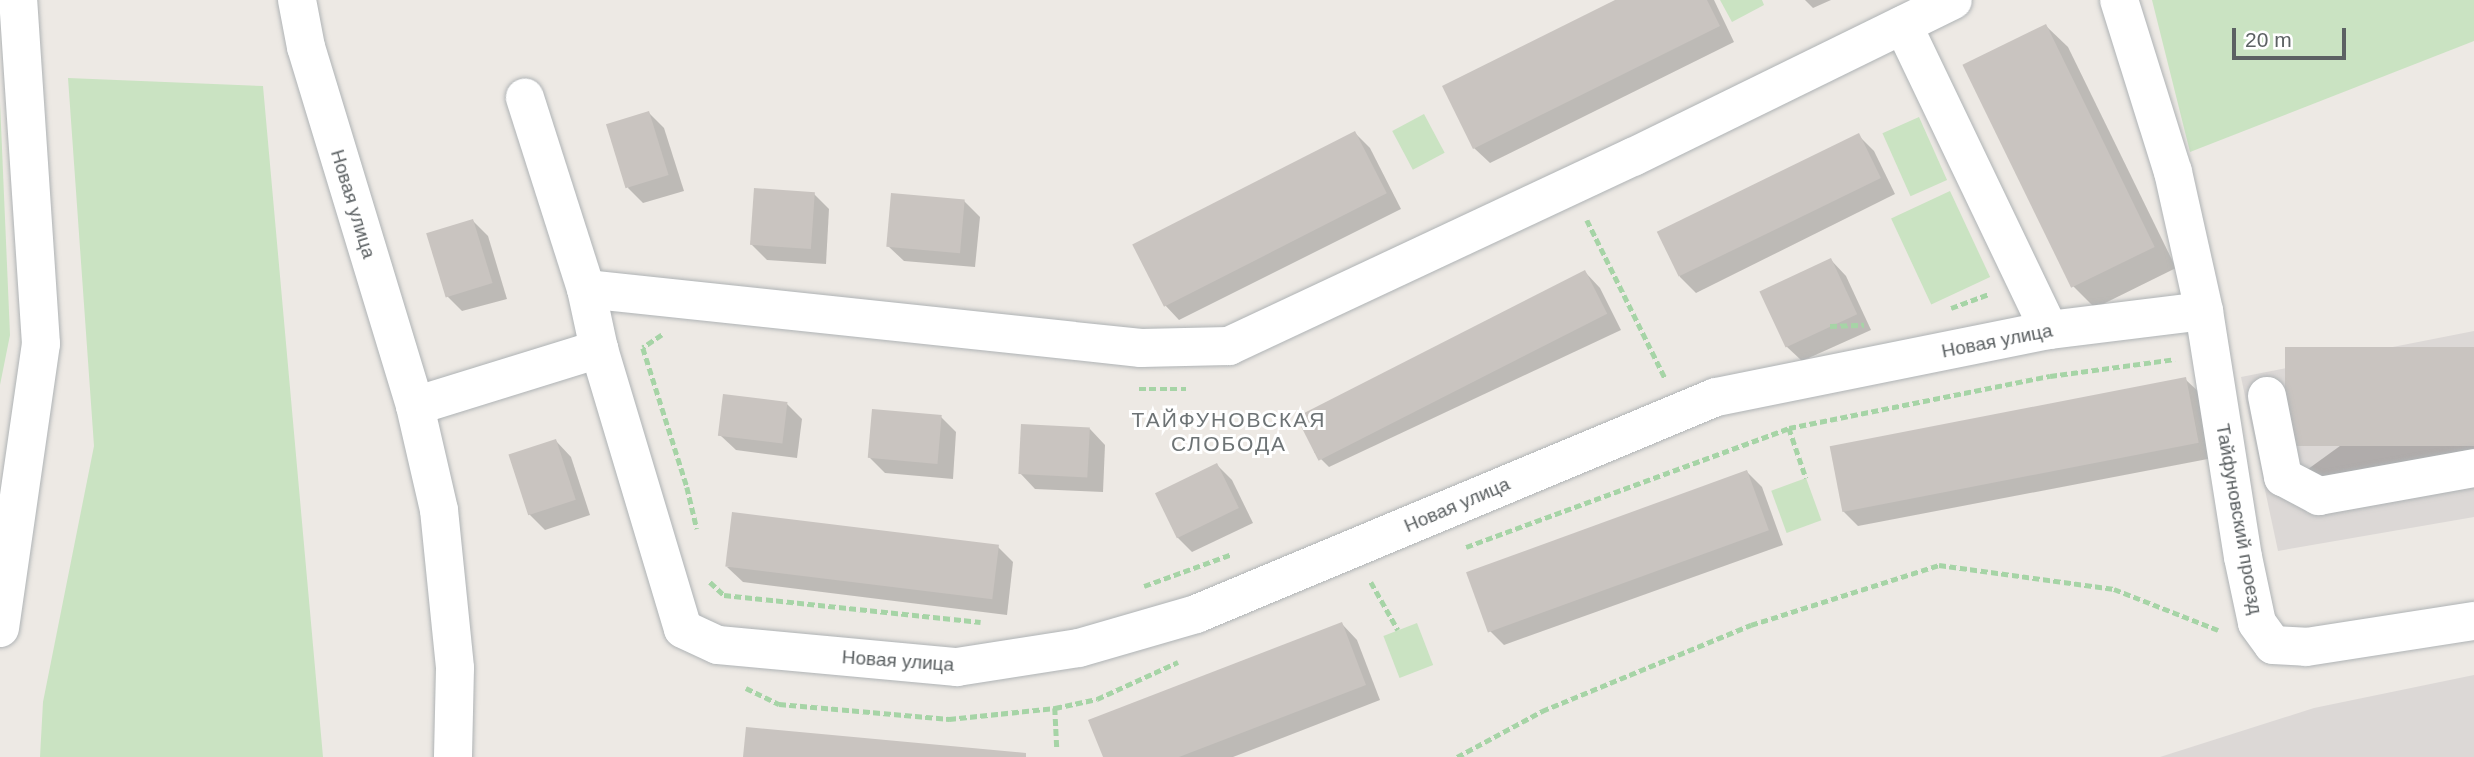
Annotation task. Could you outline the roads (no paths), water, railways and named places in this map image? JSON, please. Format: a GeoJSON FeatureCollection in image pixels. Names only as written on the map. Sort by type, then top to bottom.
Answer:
{"type":"FeatureCollection","features":[{"type":"Feature","properties":{"kind":"street"},"geometry":{"type":"LineString","coordinates":[[0,628],[3,584],[41,344],[18,0]]}},
{"type":"Feature","properties":{"kind":"street","name":"Новая улица"},"geometry":{"type":"LineString","coordinates":[[297,0],[306,47],[415,406],[439,510],[455,668],[453,757]]}},
{"type":"Feature","properties":{"kind":"street"},"geometry":{"type":"LineString","coordinates":[[306,47],[323,0]]}},
{"type":"Feature","properties":{"kind":"street"},"geometry":{"type":"LineString","coordinates":[[586,289],[1141,348],[1229,346],[1633,157],[1953,0]]}},
{"type":"Feature","properties":{"kind":"street"},"geometry":{"type":"LineString","coordinates":[[2119,0],[2173,172],[2204,311]]}},
{"type":"Feature","properties":{"kind":"street"},"geometry":{"type":"LineString","coordinates":[[1903,24],[2049,330]]}},
{"type":"Feature","properties":{"kind":"street","name":"Новая улица"},"geometry":{"type":"LineString","coordinates":[[525,99],[586,289],[599,349],[683,629],[718,645],[957,667],[1079,648],[1196,614],[1716,397],[2049,330],[2204,311]]}},
{"type":"Feature","properties":{"kind":"street","name":"Тайфуновский проезд"},"geometry":{"type":"LineString","coordinates":[[2204,311],[2243,557],[2257,623],[2273,645],[2306,647],[2474,621]]}},
{"type":"Feature","properties":{"kind":"street"},"geometry":{"type":"LineString","coordinates":[[415,406],[599,349]]}},
{"type":"Feature","properties":{"kind":"street"},"geometry":{"type":"LineString","coordinates":[[2267,396],[2283,477],[2319,496],[2474,467]]}},
{"type":"Feature","properties":{"kind":"district","name":"ТАЙФУНОВСКАЯ СЛОБОДА"},"geometry":{"type":"Point","coordinates":[1229,432]}}]}
